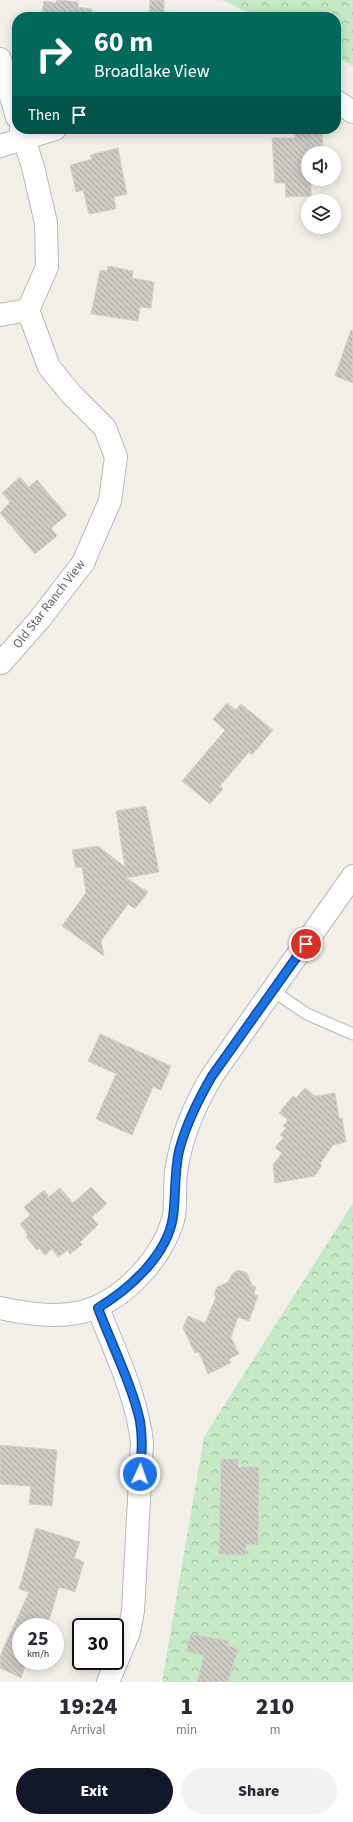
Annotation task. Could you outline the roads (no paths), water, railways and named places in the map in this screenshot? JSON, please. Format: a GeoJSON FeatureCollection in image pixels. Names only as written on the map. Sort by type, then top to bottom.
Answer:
{"type":"FeatureCollection","features":[{"type":"Feature","properties":{"kind":"street"},"geometry":{"type":"LineString","coordinates":[[0,59],[12,100]]}},
{"type":"Feature","properties":{"kind":"street"},"geometry":{"type":"LineString","coordinates":[[341,104],[353,112]]}},
{"type":"Feature","properties":{"kind":"street"},"geometry":{"type":"LineString","coordinates":[[0,146],[22,134],[33,167],[46,223],[47,252],[47,267],[28,310],[0,315]]}},
{"type":"Feature","properties":{"kind":"street","name":"Old Star Ranch View"},"geometry":{"type":"LineString","coordinates":[[2,663],[39,620],[83,563],[110,501],[116,457],[105,428],[71,394],[50,367],[28,310]]}},
{"type":"Feature","properties":{"kind":"street"},"geometry":{"type":"LineString","coordinates":[[0,1308],[25,1314],[50,1316],[74,1314],[98,1308],[117,1296],[136,1280],[151,1264],[165,1240],[173,1219],[179,1152],[187,1126],[198,1099],[212,1076],[353,876]]}},
{"type":"Feature","properties":{"kind":"street"},"geometry":{"type":"LineString","coordinates":[[98,1308],[134,1401],[140,1422],[142,1443],[132,1611],[129,1632],[108,1682]]}},
{"type":"Feature","properties":{"kind":"lane"},"geometry":{"type":"LineString","coordinates":[[273,991],[307,1014],[353,1034]]}}]}
